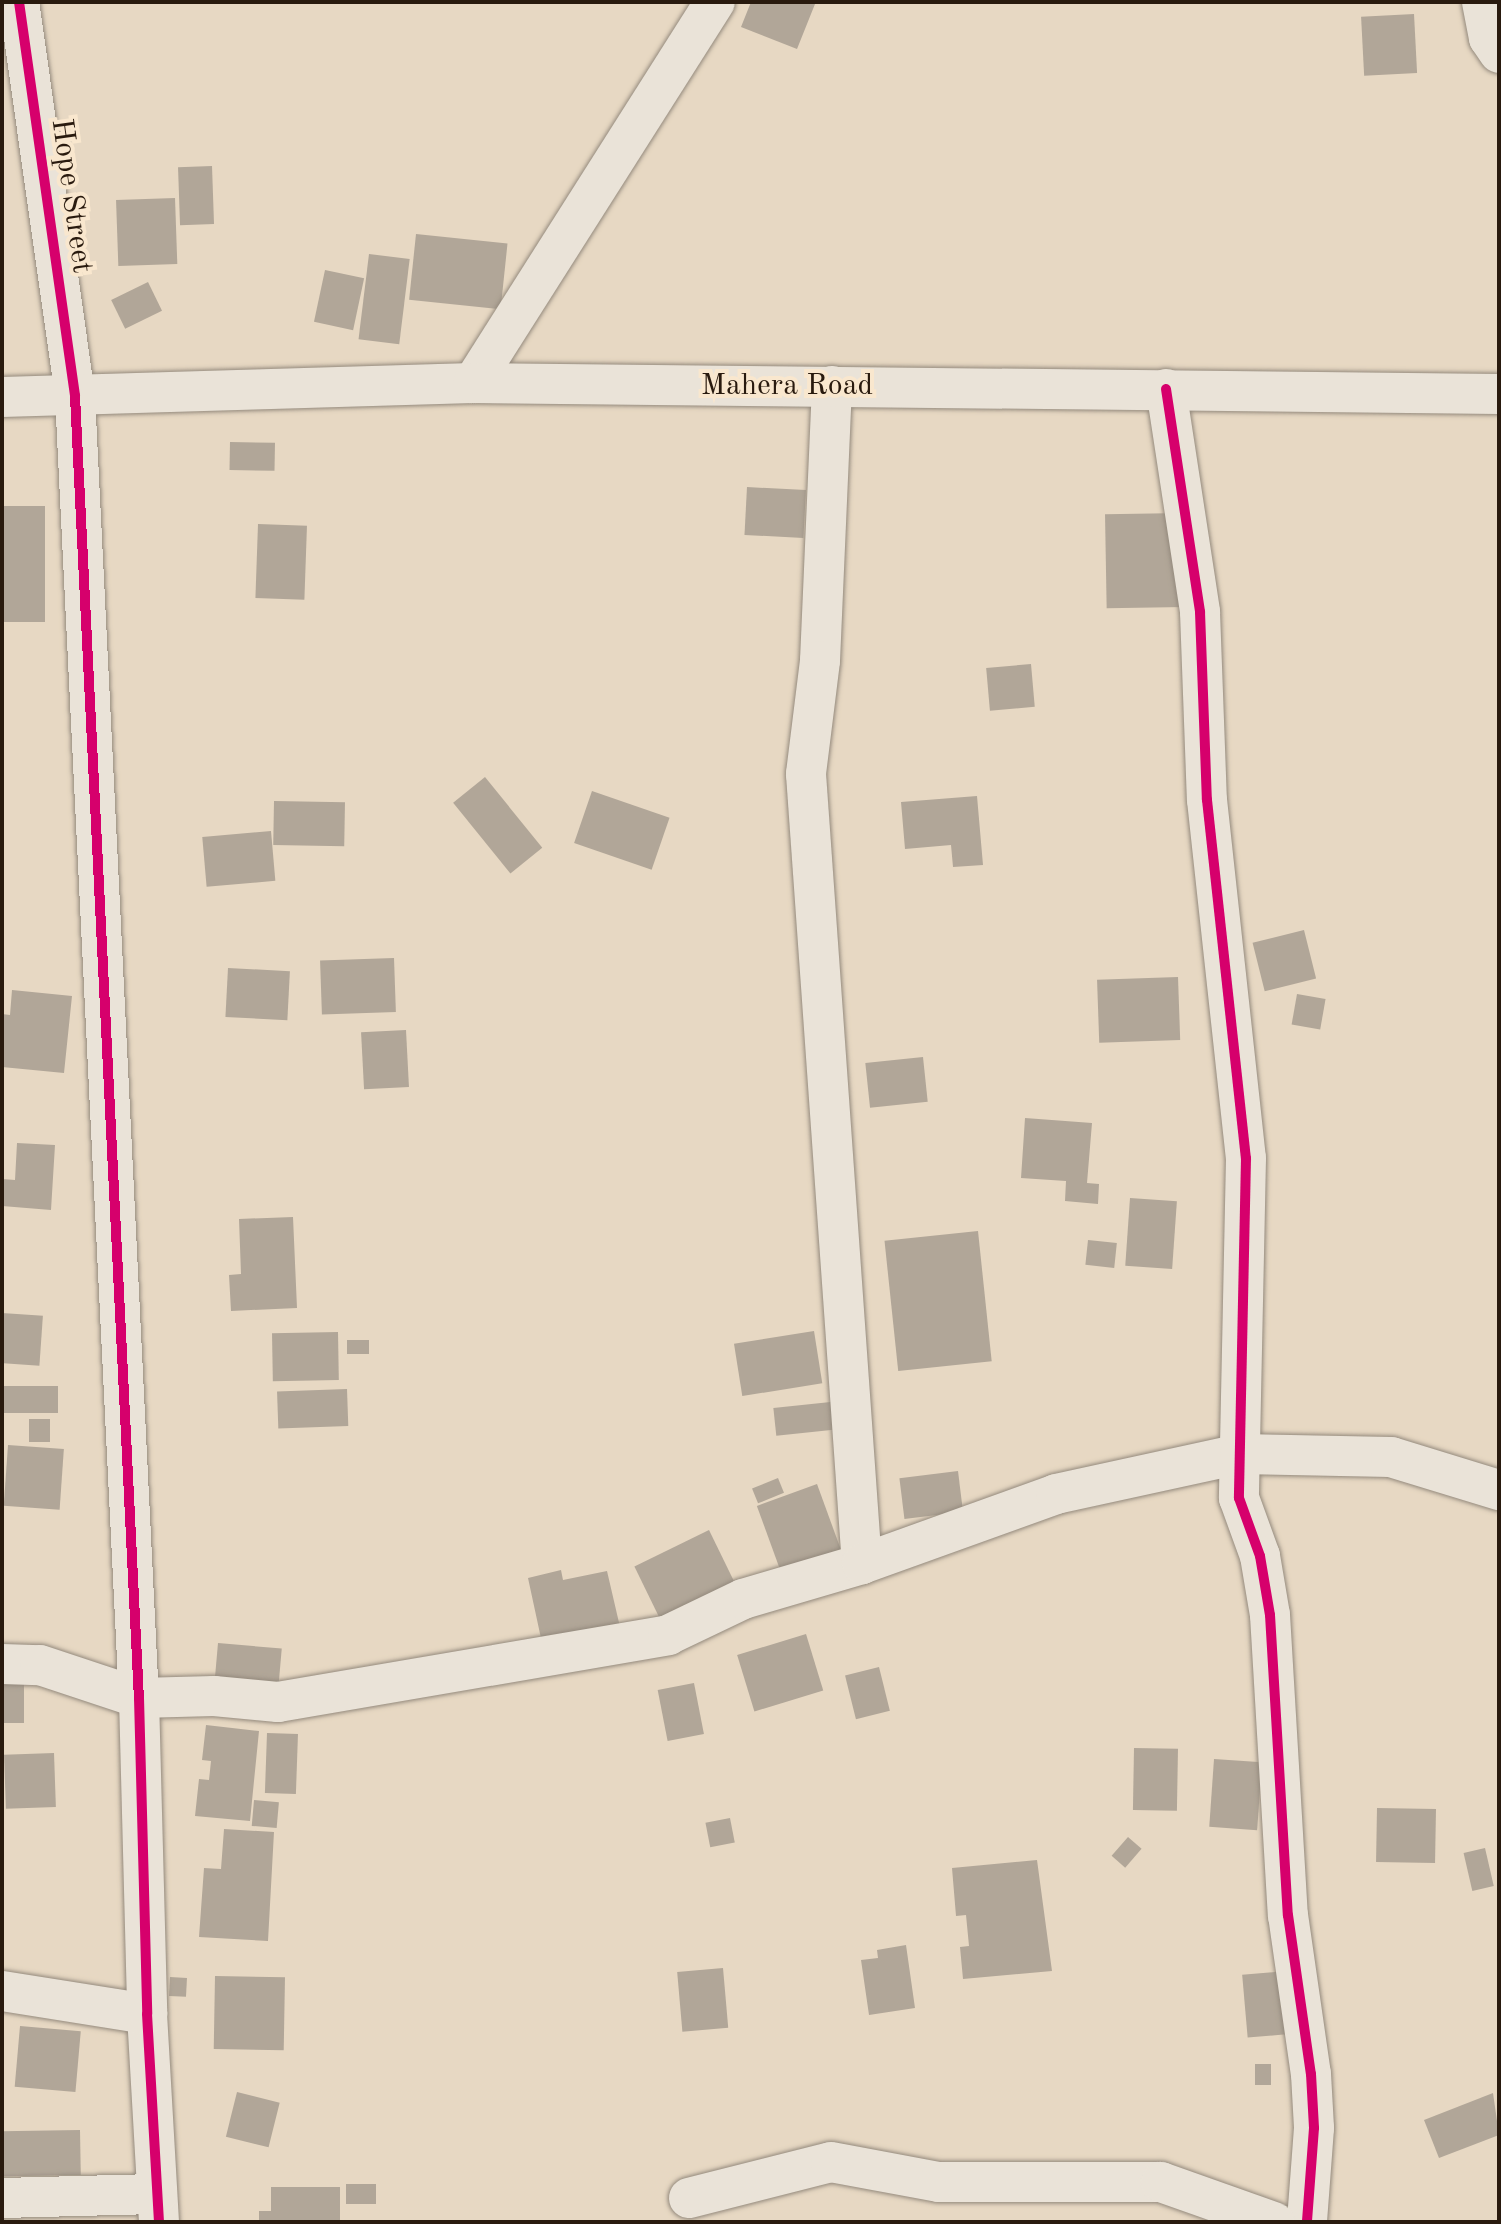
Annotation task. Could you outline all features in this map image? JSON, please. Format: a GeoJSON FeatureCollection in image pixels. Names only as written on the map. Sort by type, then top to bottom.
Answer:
{"type":"FeatureCollection","features":[{"type":"Feature","properties":{"kind":"street","name":"Hope Street"},"geometry":{"type":"LineString","coordinates":[[19,2],[75,396],[139,1698],[147,2014],[158,2208]]}},
{"type":"Feature","properties":{"kind":"street"},"geometry":{"type":"LineString","coordinates":[[473,383],[715,2]]}},
{"type":"Feature","properties":{"kind":"street"},"geometry":{"type":"LineString","coordinates":[[1482,2],[1489,38],[1499,53]]}},
{"type":"Feature","properties":{"kind":"street","name":"Mahera Road"},"geometry":{"type":"LineString","coordinates":[[2,397],[473,383],[1499,394]]}},
{"type":"Feature","properties":{"kind":"street"},"geometry":{"type":"LineString","coordinates":[[832,386],[820,661],[806,774],[862,1564]]}},
{"type":"Feature","properties":{"kind":"street"},"geometry":{"type":"LineString","coordinates":[[1166,389],[1200,612],[1207,800],[1246,1158],[1239,1498],[1260,1556],[1270,1615],[1288,1915],[1311,2074],[1314,2128],[1307,2222]]}},
{"type":"Feature","properties":{"kind":"street"},"geometry":{"type":"LineString","coordinates":[[2,1664],[40,1665],[139,1698],[214,1696],[278,1702],[668,1635],[743,1599],[862,1564],[1056,1494],[1240,1454],[1391,1457],[1499,1490]]}},
{"type":"Feature","properties":{"kind":"street"},"geometry":{"type":"LineString","coordinates":[[2,1991],[147,2014]]}},
{"type":"Feature","properties":{"kind":"street"},"geometry":{"type":"LineString","coordinates":[[689,2198],[831,2162],[939,2182],[1161,2182],[1274,2222]]}},
{"type":"Feature","properties":{"kind":"street"},"geometry":{"type":"LineString","coordinates":[[2,2198],[158,2208]]}},
{"type":"Feature","properties":{"kind":"building"},"geometry":{"type":"Polygon","coordinates":[[[751,2],[815,4],[797,49],[741,27],[751,2]]]}},
{"type":"Feature","properties":{"kind":"building"},"geometry":{"type":"Polygon","coordinates":[[[1414,14],[1417,73],[1364,76],[1361,17],[1414,14]]]}},
{"type":"Feature","properties":{"kind":"building"},"geometry":{"type":"Polygon","coordinates":[[[212,166],[214,224],[180,225],[178,167],[212,166]]]}},
{"type":"Feature","properties":{"kind":"building"},"geometry":{"type":"Polygon","coordinates":[[[175,198],[177,264],[118,266],[116,200],[175,198]]]}},
{"type":"Feature","properties":{"kind":"building"},"geometry":{"type":"Polygon","coordinates":[[[416,234],[507,244],[501,309],[409,300],[416,234]]]}},
{"type":"Feature","properties":{"kind":"building"},"geometry":{"type":"Polygon","coordinates":[[[369,254],[410,259],[399,344],[359,339],[369,254]]]}},
{"type":"Feature","properties":{"kind":"building"},"geometry":{"type":"Polygon","coordinates":[[[325,270],[364,278],[353,330],[314,322],[325,270]]]}},
{"type":"Feature","properties":{"kind":"building"},"geometry":{"type":"Polygon","coordinates":[[[148,282],[162,311],[125,329],[111,300],[148,282]]]}},
{"type":"Feature","properties":{"kind":"building"},"geometry":{"type":"Polygon","coordinates":[[[230,442],[275,443],[275,471],[230,470],[230,442]]]}},
{"type":"Feature","properties":{"kind":"building"},"geometry":{"type":"Polygon","coordinates":[[[747,487],[806,490],[803,538],[744,535],[747,487]]]}},
{"type":"Feature","properties":{"kind":"building"},"geometry":{"type":"Polygon","coordinates":[[[2,506],[45,506],[45,622],[2,622],[2,506]]]}},
{"type":"Feature","properties":{"kind":"building"},"geometry":{"type":"Polygon","coordinates":[[[1183,513],[1185,607],[1107,608],[1105,514],[1183,513]]]}},
{"type":"Feature","properties":{"kind":"building"},"geometry":{"type":"Polygon","coordinates":[[[258,524],[307,526],[304,600],[255,598],[258,524]]]}},
{"type":"Feature","properties":{"kind":"building"},"geometry":{"type":"Polygon","coordinates":[[[1031,664],[1035,707],[990,711],[986,668],[1031,664]]]}},
{"type":"Feature","properties":{"kind":"building"},"geometry":{"type":"Polygon","coordinates":[[[485,777],[542,848],[510,874],[453,803],[485,777]]]}},
{"type":"Feature","properties":{"kind":"building"},"geometry":{"type":"Polygon","coordinates":[[[592,791],[670,818],[652,870],[574,843],[592,791]]]}},
{"type":"Feature","properties":{"kind":"building"},"geometry":{"type":"Polygon","coordinates":[[[977,796],[983,865],[953,867],[951,845],[905,849],[901,802],[977,796]]]}},
{"type":"Feature","properties":{"kind":"building"},"geometry":{"type":"Polygon","coordinates":[[[274,801],[345,802],[344,846],[273,845],[274,801]]]}},
{"type":"Feature","properties":{"kind":"building"},"geometry":{"type":"Polygon","coordinates":[[[271,831],[275,881],[207,887],[202,837],[271,831]]]}},
{"type":"Feature","properties":{"kind":"building"},"geometry":{"type":"Polygon","coordinates":[[[1304,930],[1316,979],[1265,991],[1253,943],[1304,930]]]}},
{"type":"Feature","properties":{"kind":"building"},"geometry":{"type":"Polygon","coordinates":[[[394,958],[396,1012],[322,1015],[320,961],[394,958]]]}},
{"type":"Feature","properties":{"kind":"building"},"geometry":{"type":"Polygon","coordinates":[[[228,968],[290,971],[287,1020],[225,1017],[228,968]]]}},
{"type":"Feature","properties":{"kind":"building"},"geometry":{"type":"Polygon","coordinates":[[[1178,977],[1180,1040],[1099,1043],[1097,980],[1178,977]]]}},
{"type":"Feature","properties":{"kind":"building"},"geometry":{"type":"Polygon","coordinates":[[[12,990],[72,996],[64,1073],[2,1067],[2,1014],[10,1015],[12,990]]]}},
{"type":"Feature","properties":{"kind":"building"},"geometry":{"type":"Polygon","coordinates":[[[1297,994],[1326,999],[1320,1030],[1292,1025],[1297,994]]]}},
{"type":"Feature","properties":{"kind":"building"},"geometry":{"type":"Polygon","coordinates":[[[406,1030],[409,1087],[364,1089],[361,1032],[406,1030]]]}},
{"type":"Feature","properties":{"kind":"building"},"geometry":{"type":"Polygon","coordinates":[[[923,1057],[928,1102],[870,1108],[865,1063],[923,1057]]]}},
{"type":"Feature","properties":{"kind":"building"},"geometry":{"type":"Polygon","coordinates":[[[1025,1118],[1092,1123],[1087,1183],[1099,1184],[1098,1204],[1065,1201],[1066,1181],[1021,1178],[1025,1118]]]}},
{"type":"Feature","properties":{"kind":"building"},"geometry":{"type":"Polygon","coordinates":[[[17,1143],[55,1145],[51,1210],[2,1206],[2,1179],[15,1180],[17,1143]]]}},
{"type":"Feature","properties":{"kind":"building"},"geometry":{"type":"Polygon","coordinates":[[[1130,1198],[1177,1201],[1172,1269],[1125,1266],[1130,1198]]]}},
{"type":"Feature","properties":{"kind":"building"},"geometry":{"type":"Polygon","coordinates":[[[293,1217],[297,1308],[231,1311],[229,1275],[241,1274],[239,1219],[293,1217]]]}},
{"type":"Feature","properties":{"kind":"building"},"geometry":{"type":"Polygon","coordinates":[[[978,1231],[992,1361],[898,1371],[885,1241],[978,1231]]]}},
{"type":"Feature","properties":{"kind":"building"},"geometry":{"type":"Polygon","coordinates":[[[1088,1240],[1117,1243],[1114,1268],[1085,1265],[1088,1240]]]}},
{"type":"Feature","properties":{"kind":"building"},"geometry":{"type":"Polygon","coordinates":[[[2,1313],[43,1316],[39,1366],[2,1363],[2,1313]]]}},
{"type":"Feature","properties":{"kind":"building"},"geometry":{"type":"Polygon","coordinates":[[[814,1331],[822,1383],[742,1396],[734,1344],[814,1331]]]}},
{"type":"Feature","properties":{"kind":"building"},"geometry":{"type":"Polygon","coordinates":[[[338,1332],[339,1380],[273,1381],[272,1333],[338,1332]]]}},
{"type":"Feature","properties":{"kind":"building"},"geometry":{"type":"Polygon","coordinates":[[[347,1340],[369,1340],[369,1354],[347,1354],[347,1340]]]}},
{"type":"Feature","properties":{"kind":"building"},"geometry":{"type":"Polygon","coordinates":[[[2,1386],[58,1386],[58,1413],[2,1413],[2,1386]]]}},
{"type":"Feature","properties":{"kind":"building"},"geometry":{"type":"Polygon","coordinates":[[[347,1389],[348,1426],[278,1428],[277,1391],[347,1389]]]}},
{"type":"Feature","properties":{"kind":"building"},"geometry":{"type":"Polygon","coordinates":[[[840,1401],[843,1429],[776,1436],[773,1408],[840,1401]]]}},
{"type":"Feature","properties":{"kind":"building"},"geometry":{"type":"Polygon","coordinates":[[[29,1419],[50,1419],[50,1442],[29,1442],[29,1419]]]}},
{"type":"Feature","properties":{"kind":"building"},"geometry":{"type":"Polygon","coordinates":[[[8,1445],[64,1449],[60,1510],[4,1506],[8,1445]]]}},
{"type":"Feature","properties":{"kind":"building"},"geometry":{"type":"Polygon","coordinates":[[[958,1471],[963,1512],[904,1519],[899,1478],[958,1471]]]}},
{"type":"Feature","properties":{"kind":"building"},"geometry":{"type":"Polygon","coordinates":[[[778,1478],[784,1493],[758,1503],[752,1488],[778,1478]]]}},
{"type":"Feature","properties":{"kind":"building"},"geometry":{"type":"Polygon","coordinates":[[[817,1484],[844,1557],[784,1579],[757,1506],[817,1484]]]}},
{"type":"Feature","properties":{"kind":"building"},"geometry":{"type":"Polygon","coordinates":[[[709,1530],[735,1583],[660,1619],[634,1566],[709,1530]]]}},
{"type":"Feature","properties":{"kind":"building"},"geometry":{"type":"Polygon","coordinates":[[[561,1570],[563,1580],[607,1571],[620,1627],[542,1643],[528,1578],[561,1570]]]}},
{"type":"Feature","properties":{"kind":"building"},"geometry":{"type":"Polygon","coordinates":[[[806,1634],[823,1690],[754,1711],[737,1655],[806,1634]]]}},
{"type":"Feature","properties":{"kind":"building"},"geometry":{"type":"Polygon","coordinates":[[[218,1643],[282,1649],[278,1689],[214,1684],[218,1643]]]}},
{"type":"Feature","properties":{"kind":"building"},"geometry":{"type":"Polygon","coordinates":[[[879,1667],[890,1711],[856,1719],[845,1675],[879,1667]]]}},
{"type":"Feature","properties":{"kind":"building"},"geometry":{"type":"Polygon","coordinates":[[[2,1678],[24,1678],[24,1723],[2,1723],[2,1678]]]}},
{"type":"Feature","properties":{"kind":"building"},"geometry":{"type":"Polygon","coordinates":[[[694,1683],[704,1734],[668,1741],[658,1690],[694,1683]]]}},
{"type":"Feature","properties":{"kind":"building"},"geometry":{"type":"Polygon","coordinates":[[[206,1725],[259,1731],[250,1821],[195,1816],[199,1779],[209,1780],[211,1761],[202,1760],[206,1725]]]}},
{"type":"Feature","properties":{"kind":"building"},"geometry":{"type":"Polygon","coordinates":[[[267,1733],[298,1734],[296,1794],[265,1793],[267,1733]]]}},
{"type":"Feature","properties":{"kind":"building"},"geometry":{"type":"Polygon","coordinates":[[[1134,1748],[1178,1749],[1177,1811],[1133,1810],[1134,1748]]]}},
{"type":"Feature","properties":{"kind":"building"},"geometry":{"type":"Polygon","coordinates":[[[54,1753],[56,1807],[6,1809],[4,1755],[54,1753]]]}},
{"type":"Feature","properties":{"kind":"building"},"geometry":{"type":"Polygon","coordinates":[[[1214,1759],[1262,1762],[1257,1830],[1209,1827],[1214,1759]]]}},
{"type":"Feature","properties":{"kind":"building"},"geometry":{"type":"Polygon","coordinates":[[[254,1800],[279,1802],[277,1828],[252,1826],[254,1800]]]}},
{"type":"Feature","properties":{"kind":"building"},"geometry":{"type":"Polygon","coordinates":[[[1377,1808],[1436,1809],[1435,1863],[1376,1862],[1377,1808]]]}},
{"type":"Feature","properties":{"kind":"building"},"geometry":{"type":"Polygon","coordinates":[[[730,1818],[735,1843],[710,1847],[705,1823],[730,1818]]]}},
{"type":"Feature","properties":{"kind":"building"},"geometry":{"type":"Polygon","coordinates":[[[224,1829],[274,1832],[268,1941],[199,1937],[204,1868],[221,1869],[224,1829]]]}},
{"type":"Feature","properties":{"kind":"building"},"geometry":{"type":"Polygon","coordinates":[[[1128,1837],[1142,1849],[1125,1868],[1112,1856],[1128,1837]]]}},
{"type":"Feature","properties":{"kind":"building"},"geometry":{"type":"Polygon","coordinates":[[[1485,1848],[1494,1886],[1472,1891],[1464,1853],[1485,1848]]]}},
{"type":"Feature","properties":{"kind":"building"},"geometry":{"type":"Polygon","coordinates":[[[1037,1860],[1052,1971],[963,1979],[960,1947],[969,1946],[966,1915],[956,1916],[952,1868],[1037,1860]]]}},
{"type":"Feature","properties":{"kind":"building"},"geometry":{"type":"Polygon","coordinates":[[[906,1945],[915,2008],[869,2015],[861,1960],[878,1958],[877,1950],[906,1945]]]}},
{"type":"Feature","properties":{"kind":"building"},"geometry":{"type":"Polygon","coordinates":[[[723,1968],[728,2028],[682,2032],[677,1972],[723,1968]]]}},
{"type":"Feature","properties":{"kind":"building"},"geometry":{"type":"Polygon","coordinates":[[[1286,1971],[1291,2034],[1248,2038],[1242,1975],[1286,1971]]]}},
{"type":"Feature","properties":{"kind":"building"},"geometry":{"type":"Polygon","coordinates":[[[215,1976],[285,1977],[284,2050],[214,2049],[215,1976]]]}},
{"type":"Feature","properties":{"kind":"building"},"geometry":{"type":"Polygon","coordinates":[[[170,1977],[187,1978],[186,1997],[169,1996],[170,1977]]]}},
{"type":"Feature","properties":{"kind":"building"},"geometry":{"type":"Polygon","coordinates":[[[20,2026],[81,2031],[75,2092],[15,2087],[20,2026]]]}},
{"type":"Feature","properties":{"kind":"building"},"geometry":{"type":"Polygon","coordinates":[[[1255,2064],[1271,2064],[1271,2085],[1255,2085],[1255,2064]]]}},
{"type":"Feature","properties":{"kind":"building"},"geometry":{"type":"Polygon","coordinates":[[[237,2092],[280,2103],[269,2147],[226,2137],[237,2092]]]}},
{"type":"Feature","properties":{"kind":"building"},"geometry":{"type":"Polygon","coordinates":[[[1493,2093],[1499,2135],[1439,2158],[1424,2120],[1493,2093]]]}},
{"type":"Feature","properties":{"kind":"building"},"geometry":{"type":"Polygon","coordinates":[[[80,2130],[81,2175],[3,2176],[2,2131],[80,2130]]]}},
{"type":"Feature","properties":{"kind":"building"},"geometry":{"type":"Polygon","coordinates":[[[346,2184],[376,2184],[376,2204],[346,2204],[346,2184]]]}},
{"type":"Feature","properties":{"kind":"building"},"geometry":{"type":"Polygon","coordinates":[[[271,2187],[340,2187],[340,2222],[259,2222],[259,2211],[271,2211],[271,2187]]]}},
{"type":"Feature","properties":{"kind":"cycle path"},"geometry":{"type":"LineString","coordinates":[[19,2],[75,396],[139,1698],[147,2014],[159,2222]]}},
{"type":"Feature","properties":{"kind":"cycle path"},"geometry":{"type":"LineString","coordinates":[[1166,389],[1200,612],[1207,800],[1246,1158],[1239,1498],[1260,1556],[1270,1615],[1288,1915],[1311,2074],[1314,2128],[1307,2222]]}}]}
